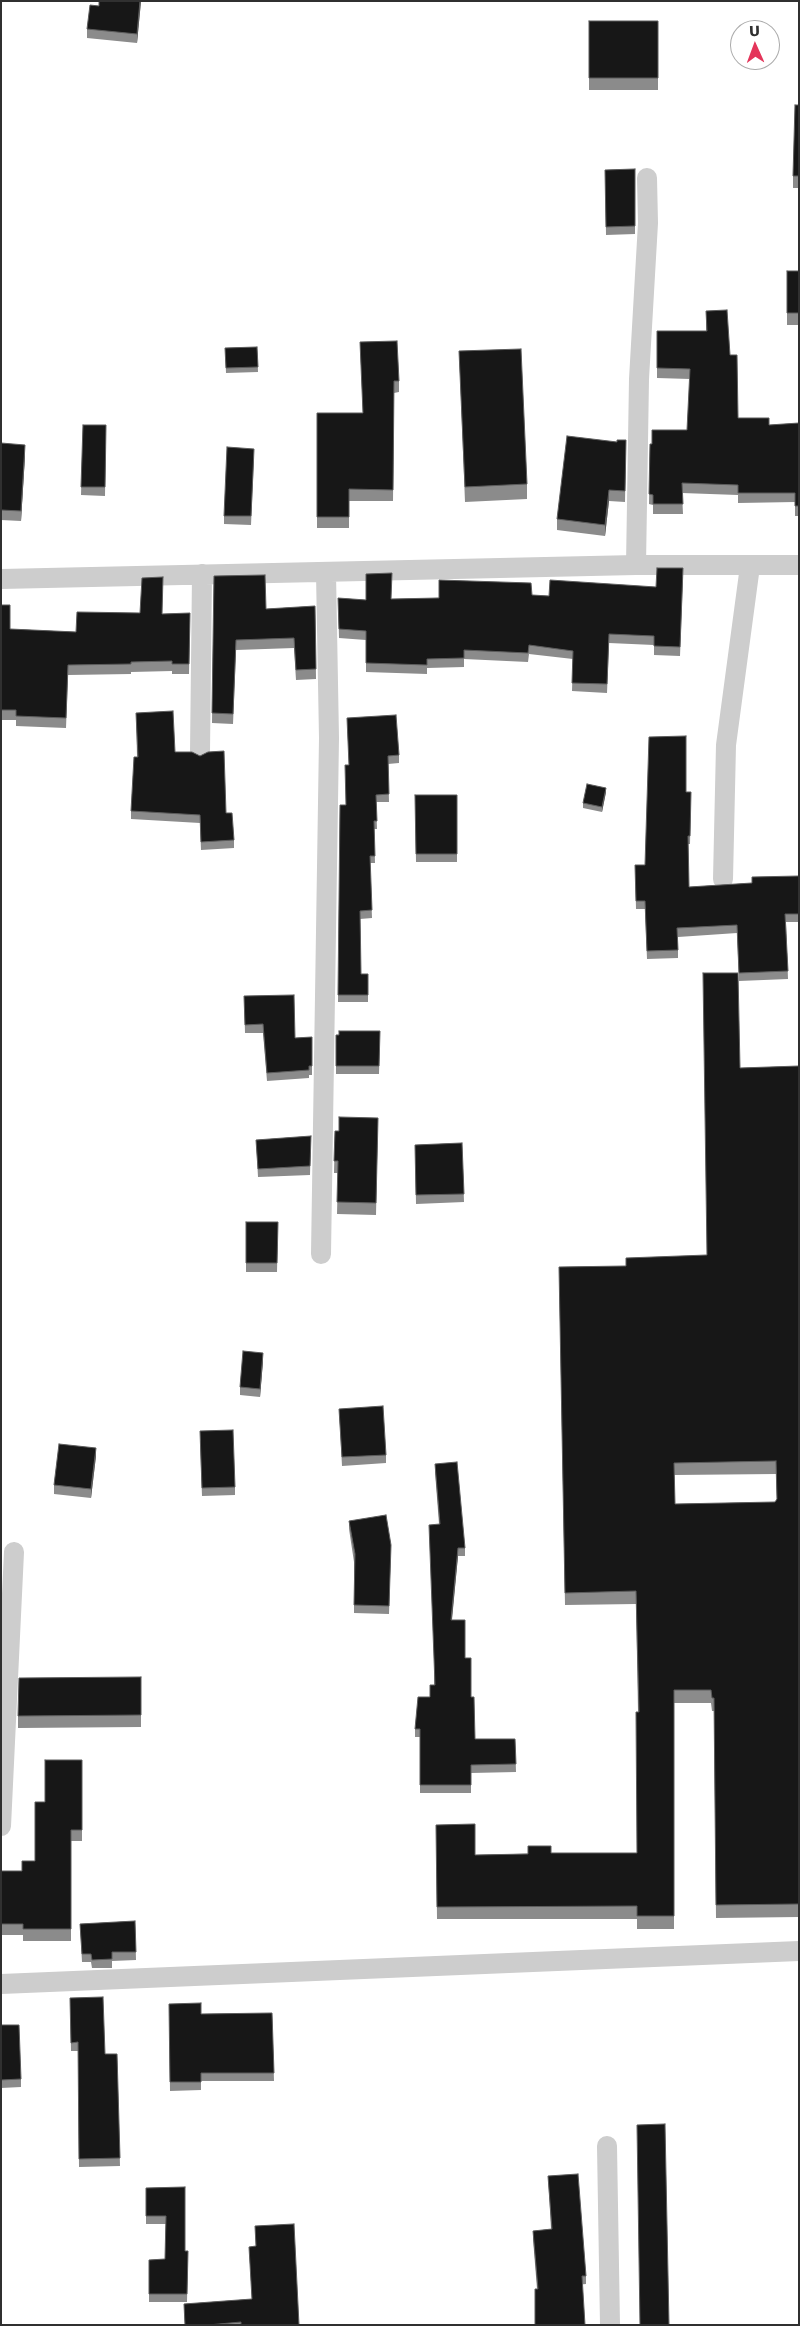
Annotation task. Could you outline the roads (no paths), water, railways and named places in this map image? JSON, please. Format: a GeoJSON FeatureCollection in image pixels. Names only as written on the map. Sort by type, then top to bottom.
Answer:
{"type":"FeatureCollection","features":[{"type":"Feature","properties":{"kind":"street"},"geometry":{"type":"LineString","coordinates":[[636,565],[639,379],[648,224],[647,178]]}},
{"type":"Feature","properties":{"kind":"street"},"geometry":{"type":"LineString","coordinates":[[1,579],[636,565],[799,565]]}},
{"type":"Feature","properties":{"kind":"street"},"geometry":{"type":"LineString","coordinates":[[723,879],[726,745],[750,566]]}},
{"type":"Feature","properties":{"kind":"street"},"geometry":{"type":"LineString","coordinates":[[321,1254],[329,738],[326,573]]}},
{"type":"Feature","properties":{"kind":"street"},"geometry":{"type":"LineString","coordinates":[[200,752],[202,574]]}},
{"type":"Feature","properties":{"kind":"street"},"geometry":{"type":"LineString","coordinates":[[1,1826],[14,1552]]}},
{"type":"Feature","properties":{"kind":"street"},"geometry":{"type":"LineString","coordinates":[[1,1984],[799,1951]]}},
{"type":"Feature","properties":{"kind":"street"},"geometry":{"type":"LineString","coordinates":[[607,2146],[610,2325]]}}]}
